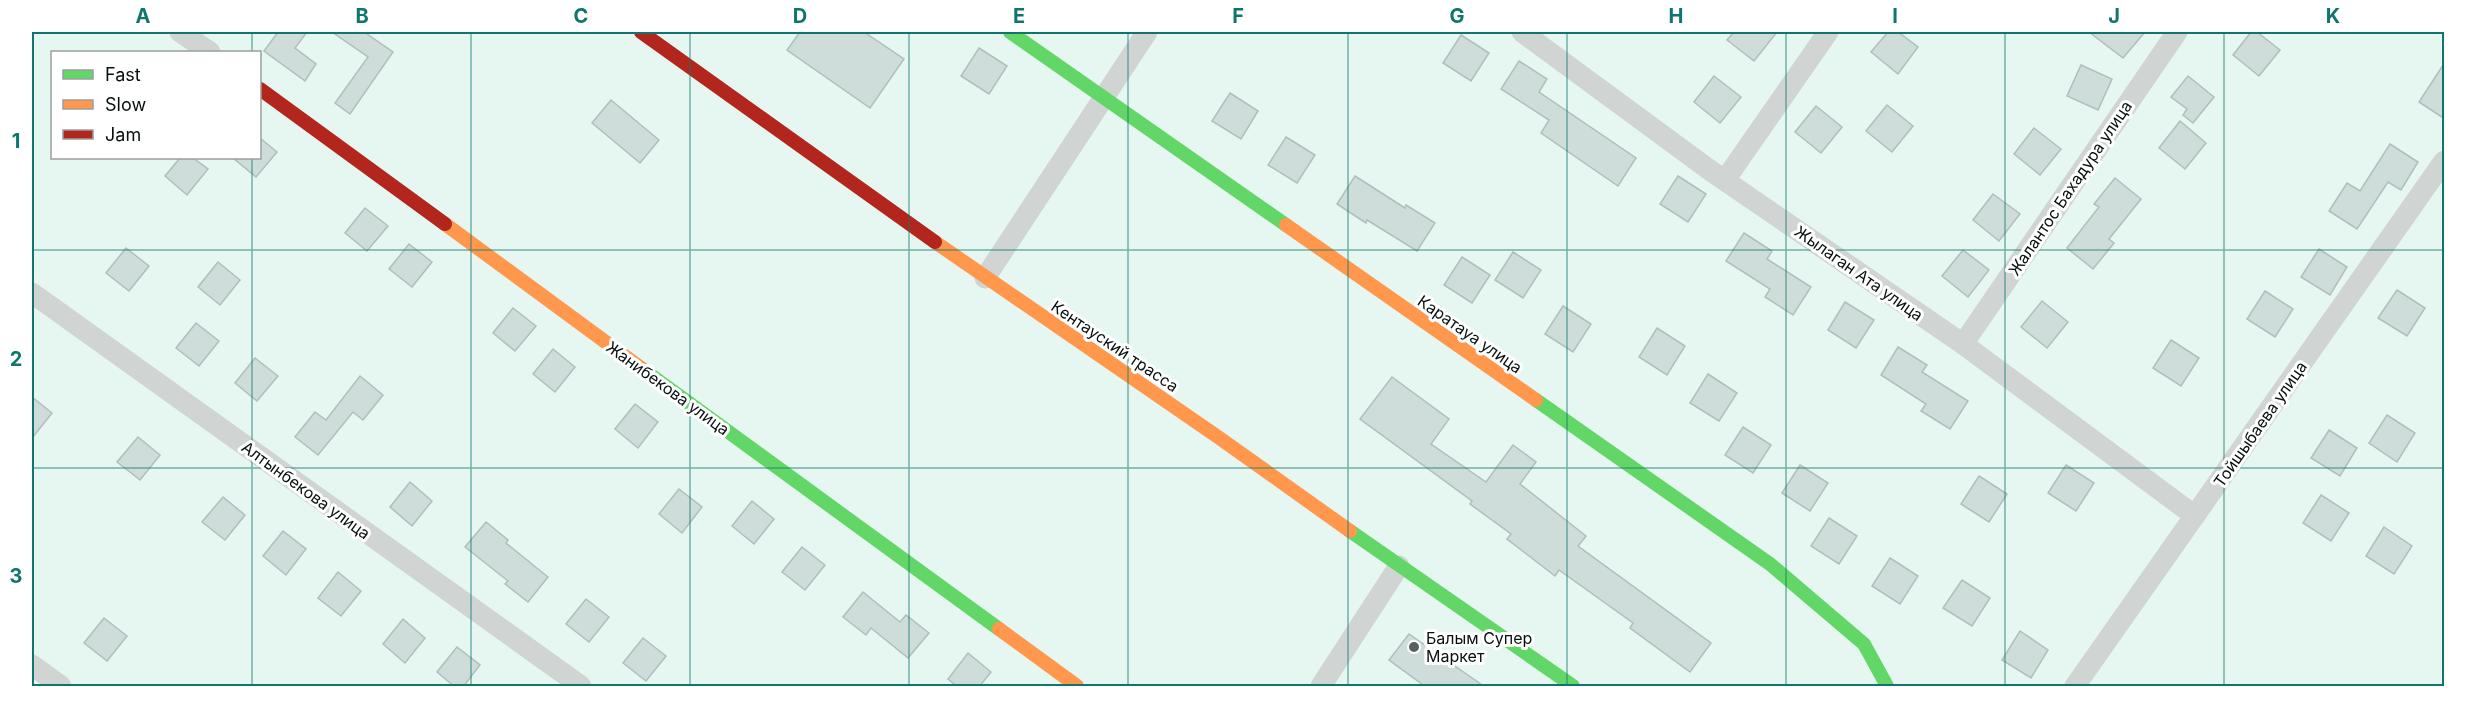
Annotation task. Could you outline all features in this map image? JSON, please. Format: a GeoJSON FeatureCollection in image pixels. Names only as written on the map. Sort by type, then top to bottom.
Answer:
{"type":"FeatureCollection","features":[{"type":"Feature","properties":{"kind":"street"},"geometry":{"type":"LineString","coordinates":[[180,32],[208,51]]}},
{"type":"Feature","properties":{"kind":"street","name":"Кентауский трасса"},"geometry":{"type":"LineString","coordinates":[[641,32],[985,278],[1218,437],[1573,687]]}},
{"type":"Feature","properties":{"kind":"street","name":"Каратауа улица"},"geometry":{"type":"LineString","coordinates":[[1010,32],[1770,564],[1864,644],[1887,687]]}},
{"type":"Feature","properties":{"kind":"street"},"geometry":{"type":"LineString","coordinates":[[985,278],[1147,32]]}},
{"type":"Feature","properties":{"kind":"street","name":"Жылаган Ата улица"},"geometry":{"type":"LineString","coordinates":[[1522,32],[1725,180],[1963,344],[2195,516]]}},
{"type":"Feature","properties":{"kind":"street"},"geometry":{"type":"LineString","coordinates":[[1725,180],[1828,32]]}},
{"type":"Feature","properties":{"kind":"street","name":"Жалантос Бахадура улица"},"geometry":{"type":"LineString","coordinates":[[1963,344],[2176,32]]}},
{"type":"Feature","properties":{"kind":"street","name":"Жанибекова улица"},"geometry":{"type":"LineString","coordinates":[[261,90],[1077,687]]}},
{"type":"Feature","properties":{"kind":"street","name":"Тойшыбаева улица"},"geometry":{"type":"LineString","coordinates":[[2075,687],[2445,161]]}},
{"type":"Feature","properties":{"kind":"street","name":"Алтынбекова улица"},"geometry":{"type":"LineString","coordinates":[[32,292],[581,687]]}},
{"type":"Feature","properties":{"kind":"street"},"geometry":{"type":"LineString","coordinates":[[1321,687],[1399,566]]}},
{"type":"Feature","properties":{"kind":"street"},"geometry":{"type":"LineString","coordinates":[[32,665],[62,687]]}},
{"type":"Feature","properties":{"kind":"building"},"geometry":{"type":"Polygon","coordinates":[[[278,32],[307,32],[295,48],[316,64],[305,81],[264,51],[278,32]]]}},
{"type":"Feature","properties":{"kind":"building"},"geometry":{"type":"Polygon","coordinates":[[[332,32],[364,32],[393,52],[350,114],[335,103],[368,57],[332,32]]]}},
{"type":"Feature","properties":{"kind":"building"},"geometry":{"type":"Polygon","coordinates":[[[800,32],[864,32],[904,59],[870,108],[787,50],[800,32]]]}},
{"type":"Feature","properties":{"kind":"building"},"geometry":{"type":"Polygon","coordinates":[[[1734,32],[1777,32],[1754,61],[1727,40],[1734,32]]]}},
{"type":"Feature","properties":{"kind":"building"},"geometry":{"type":"Polygon","coordinates":[[[1888,32],[1898,32],[1918,47],[1898,74],[1871,52],[1888,32]]]}},
{"type":"Feature","properties":{"kind":"building"},"geometry":{"type":"Polygon","coordinates":[[[2089,32],[2145,32],[2123,58],[2089,32]]]}},
{"type":"Feature","properties":{"kind":"building"},"geometry":{"type":"Polygon","coordinates":[[[2251,32],[2257,32],[2280,50],[2259,76],[2233,55],[2251,32]]]}},
{"type":"Feature","properties":{"kind":"building"},"geometry":{"type":"Polygon","coordinates":[[[1461,35],[1489,53],[1471,81],[1443,63],[1461,35]]]}},
{"type":"Feature","properties":{"kind":"building"},"geometry":{"type":"Polygon","coordinates":[[[979,48],[1007,66],[989,94],[961,76],[979,48]]]}},
{"type":"Feature","properties":{"kind":"building"},"geometry":{"type":"Polygon","coordinates":[[[1519,61],[1547,79],[1539,92],[1636,158],[1618,186],[1541,133],[1549,120],[1501,89],[1519,61]]]}},
{"type":"Feature","properties":{"kind":"building"},"geometry":{"type":"Polygon","coordinates":[[[2445,62],[2445,119],[2419,102],[2445,62]]]}},
{"type":"Feature","properties":{"kind":"building"},"geometry":{"type":"Polygon","coordinates":[[[2081,65],[2112,79],[2098,110],[2067,96],[2081,65]]]}},
{"type":"Feature","properties":{"kind":"building"},"geometry":{"type":"Polygon","coordinates":[[[1714,76],[1741,97],[1720,123],[1694,102],[1714,76]]]}},
{"type":"Feature","properties":{"kind":"building"},"geometry":{"type":"Polygon","coordinates":[[[2188,76],[2214,97],[2193,123],[2183,115],[2187,109],[2171,97],[2188,76]]]}},
{"type":"Feature","properties":{"kind":"building"},"geometry":{"type":"Polygon","coordinates":[[[1230,93],[1258,111],[1241,139],[1212,121],[1230,93]]]}},
{"type":"Feature","properties":{"kind":"building"},"geometry":{"type":"Polygon","coordinates":[[[611,100],[659,140],[640,163],[592,123],[611,100]]]}},
{"type":"Feature","properties":{"kind":"building"},"geometry":{"type":"Polygon","coordinates":[[[1887,105],[1913,126],[1892,152],[1866,131],[1887,105]]]}},
{"type":"Feature","properties":{"kind":"building"},"geometry":{"type":"Polygon","coordinates":[[[1816,106],[1842,127],[1821,153],[1795,132],[1816,106]]]}},
{"type":"Feature","properties":{"kind":"building"},"geometry":{"type":"Polygon","coordinates":[[[2180,121],[2206,143],[2185,169],[2159,148],[2180,121]]]}},
{"type":"Feature","properties":{"kind":"building"},"geometry":{"type":"Polygon","coordinates":[[[2034,128],[2061,149],[2040,175],[2014,154],[2034,128]]]}},
{"type":"Feature","properties":{"kind":"building"},"geometry":{"type":"Polygon","coordinates":[[[1286,137],[1315,155],[1297,183],[1268,165],[1286,137]]]}},
{"type":"Feature","properties":{"kind":"building"},"geometry":{"type":"Polygon","coordinates":[[[261,139],[277,152],[256,177],[234,159],[261,159],[261,139]]]}},
{"type":"Feature","properties":{"kind":"building"},"geometry":{"type":"Polygon","coordinates":[[[2390,144],[2418,162],[2401,190],[2388,182],[2357,229],[2329,211],[2347,183],[2360,191],[2390,144]]]}},
{"type":"Feature","properties":{"kind":"building"},"geometry":{"type":"Polygon","coordinates":[[[179,159],[194,159],[208,169],[187,195],[165,176],[179,159]]]}},
{"type":"Feature","properties":{"kind":"building"},"geometry":{"type":"Polygon","coordinates":[[[1355,176],[1405,208],[1406,205],[1435,223],[1417,251],[1337,204],[1355,176]]]}},
{"type":"Feature","properties":{"kind":"building"},"geometry":{"type":"Polygon","coordinates":[[[1678,176],[1706,194],[1688,222],[1660,204],[1678,176]]]}},
{"type":"Feature","properties":{"kind":"building"},"geometry":{"type":"Polygon","coordinates":[[[2115,178],[2141,199],[2109,239],[2114,243],[2093,269],[2067,248],[2099,207],[2094,204],[2115,178]]]}},
{"type":"Feature","properties":{"kind":"building"},"geometry":{"type":"Polygon","coordinates":[[[1993,194],[2020,214],[1999,241],[1973,220],[1993,194]]]}},
{"type":"Feature","properties":{"kind":"building"},"geometry":{"type":"Polygon","coordinates":[[[365,208],[388,226],[367,251],[345,233],[365,208]]]}},
{"type":"Feature","properties":{"kind":"building"},"geometry":{"type":"Polygon","coordinates":[[[1744,233],[1772,251],[1767,259],[1811,287],[1793,315],[1765,297],[1770,289],[1726,261],[1744,233]]]}},
{"type":"Feature","properties":{"kind":"building"},"geometry":{"type":"Polygon","coordinates":[[[409,244],[432,262],[412,287],[389,269],[409,244]]]}},
{"type":"Feature","properties":{"kind":"building"},"geometry":{"type":"Polygon","coordinates":[[[126,248],[149,266],[129,291],[106,273],[126,248]]]}},
{"type":"Feature","properties":{"kind":"building"},"geometry":{"type":"Polygon","coordinates":[[[2319,249],[2347,267],[2330,295],[2301,277],[2319,249]]]}},
{"type":"Feature","properties":{"kind":"building"},"geometry":{"type":"Polygon","coordinates":[[[1963,250],[1989,270],[1968,297],[1942,276],[1963,250]]]}},
{"type":"Feature","properties":{"kind":"building"},"geometry":{"type":"Polygon","coordinates":[[[1513,252],[1541,270],[1523,298],[1495,280],[1513,252]]]}},
{"type":"Feature","properties":{"kind":"building"},"geometry":{"type":"Polygon","coordinates":[[[1462,257],[1490,275],[1472,303],[1444,285],[1462,257]]]}},
{"type":"Feature","properties":{"kind":"building"},"geometry":{"type":"Polygon","coordinates":[[[218,262],[240,280],[220,305],[198,287],[218,262]]]}},
{"type":"Feature","properties":{"kind":"building"},"geometry":{"type":"Polygon","coordinates":[[[2397,290],[2425,308],[2407,336],[2378,318],[2397,290]]]}},
{"type":"Feature","properties":{"kind":"building"},"geometry":{"type":"Polygon","coordinates":[[[2265,291],[2293,309],[2275,337],[2247,319],[2265,291]]]}},
{"type":"Feature","properties":{"kind":"building"},"geometry":{"type":"Polygon","coordinates":[[[2042,301],[2068,322],[2047,348],[2021,327],[2042,301]]]}},
{"type":"Feature","properties":{"kind":"building"},"geometry":{"type":"Polygon","coordinates":[[[1845,302],[1874,320],[1856,348],[1828,330],[1845,302]]]}},
{"type":"Feature","properties":{"kind":"building"},"geometry":{"type":"Polygon","coordinates":[[[1563,306],[1591,324],[1573,352],[1545,334],[1563,306]]]}},
{"type":"Feature","properties":{"kind":"building"},"geometry":{"type":"Polygon","coordinates":[[[513,308],[536,326],[515,351],[493,333],[513,308]]]}},
{"type":"Feature","properties":{"kind":"building"},"geometry":{"type":"Polygon","coordinates":[[[196,323],[219,341],[199,366],[176,348],[196,323]]]}},
{"type":"Feature","properties":{"kind":"building"},"geometry":{"type":"Polygon","coordinates":[[[1657,328],[1685,346],[1667,375],[1639,357],[1657,328]]]}},
{"type":"Feature","properties":{"kind":"building"},"geometry":{"type":"Polygon","coordinates":[[[2171,340],[2199,358],[2181,386],[2153,368],[2171,340]]]}},
{"type":"Feature","properties":{"kind":"building"},"geometry":{"type":"Polygon","coordinates":[[[1898,347],[1927,365],[1922,372],[1968,401],[1950,429],[1921,411],[1926,404],[1881,375],[1898,347]]]}},
{"type":"Feature","properties":{"kind":"building"},"geometry":{"type":"Polygon","coordinates":[[[553,349],[575,367],[555,392],[533,374],[553,349]]]}},
{"type":"Feature","properties":{"kind":"building"},"geometry":{"type":"Polygon","coordinates":[[[255,358],[278,376],[257,401],[235,383],[255,358]]]}},
{"type":"Feature","properties":{"kind":"building"},"geometry":{"type":"Polygon","coordinates":[[[1708,374],[1737,393],[1719,421],[1690,403],[1708,374]]]}},
{"type":"Feature","properties":{"kind":"building"},"geometry":{"type":"Polygon","coordinates":[[[360,376],[383,395],[363,420],[353,412],[318,455],[295,437],[315,412],[326,420],[360,376]]]}},
{"type":"Feature","properties":{"kind":"building"},"geometry":{"type":"Polygon","coordinates":[[[1392,377],[1449,419],[1431,444],[1486,482],[1513,445],[1536,462],[1520,484],[1586,536],[1578,546],[1711,643],[1690,672],[1630,628],[1633,623],[1559,570],[1555,576],[1507,539],[1511,534],[1470,504],[1472,501],[1360,419],[1392,377]]]}},
{"type":"Feature","properties":{"kind":"building"},"geometry":{"type":"Polygon","coordinates":[[[32,397],[52,413],[32,438],[32,397]]]}},
{"type":"Feature","properties":{"kind":"building"},"geometry":{"type":"Polygon","coordinates":[[[635,404],[658,422],[638,448],[615,429],[635,404]]]}},
{"type":"Feature","properties":{"kind":"building"},"geometry":{"type":"Polygon","coordinates":[[[2387,415],[2415,433],[2397,462],[2369,443],[2387,415]]]}},
{"type":"Feature","properties":{"kind":"building"},"geometry":{"type":"Polygon","coordinates":[[[1743,427],[1771,445],[1753,473],[1725,455],[1743,427]]]}},
{"type":"Feature","properties":{"kind":"building"},"geometry":{"type":"Polygon","coordinates":[[[2329,430],[2357,448],[2340,476],[2311,458],[2329,430]]]}},
{"type":"Feature","properties":{"kind":"building"},"geometry":{"type":"Polygon","coordinates":[[[138,437],[160,455],[140,480],[117,462],[138,437]]]}},
{"type":"Feature","properties":{"kind":"building"},"geometry":{"type":"Polygon","coordinates":[[[1800,465],[1828,483],[1810,511],[1782,493],[1800,465]]]}},
{"type":"Feature","properties":{"kind":"building"},"geometry":{"type":"Polygon","coordinates":[[[2066,465],[2094,483],[2076,511],[2048,493],[2066,465]]]}},
{"type":"Feature","properties":{"kind":"building"},"geometry":{"type":"Polygon","coordinates":[[[1979,476],[2007,494],[1989,522],[1961,504],[1979,476]]]}},
{"type":"Feature","properties":{"kind":"building"},"geometry":{"type":"Polygon","coordinates":[[[410,482],[432,501],[412,526],[390,507],[410,482]]]}},
{"type":"Feature","properties":{"kind":"building"},"geometry":{"type":"Polygon","coordinates":[[[679,489],[702,507],[682,533],[659,514],[679,489]]]}},
{"type":"Feature","properties":{"kind":"building"},"geometry":{"type":"Polygon","coordinates":[[[2321,495],[2349,513],[2331,541],[2303,523],[2321,495]]]}},
{"type":"Feature","properties":{"kind":"building"},"geometry":{"type":"Polygon","coordinates":[[[223,497],[245,515],[225,540],[202,522],[223,497]]]}},
{"type":"Feature","properties":{"kind":"building"},"geometry":{"type":"Polygon","coordinates":[[[752,501],[774,519],[754,544],[732,526],[752,501]]]}},
{"type":"Feature","properties":{"kind":"building"},"geometry":{"type":"Polygon","coordinates":[[[1829,518],[1857,536],[1839,564],[1811,546],[1829,518]]]}},
{"type":"Feature","properties":{"kind":"building"},"geometry":{"type":"Polygon","coordinates":[[[486,522],[508,540],[506,543],[548,577],[528,602],[505,584],[508,581],[465,547],[486,522]]]}},
{"type":"Feature","properties":{"kind":"building"},"geometry":{"type":"Polygon","coordinates":[[[2384,527],[2412,546],[2394,574],[2366,556],[2384,527]]]}},
{"type":"Feature","properties":{"kind":"building"},"geometry":{"type":"Polygon","coordinates":[[[283,531],[306,549],[286,575],[263,556],[283,531]]]}},
{"type":"Feature","properties":{"kind":"building"},"geometry":{"type":"Polygon","coordinates":[[[802,547],[825,565],[805,590],[782,572],[802,547]]]}},
{"type":"Feature","properties":{"kind":"building"},"geometry":{"type":"Polygon","coordinates":[[[1890,558],[1918,576],[1900,604],[1872,586],[1890,558]]]}},
{"type":"Feature","properties":{"kind":"building"},"geometry":{"type":"Polygon","coordinates":[[[338,572],[361,591],[341,616],[318,598],[338,572]]]}},
{"type":"Feature","properties":{"kind":"building"},"geometry":{"type":"Polygon","coordinates":[[[1962,580],[1990,598],[1972,626],[1943,608],[1962,580]]]}},
{"type":"Feature","properties":{"kind":"building"},"geometry":{"type":"Polygon","coordinates":[[[863,592],[900,622],[906,615],[929,633],[908,658],[871,628],[866,635],[843,617],[863,592]]]}},
{"type":"Feature","properties":{"kind":"building"},"geometry":{"type":"Polygon","coordinates":[[[586,599],[609,617],[589,642],[566,624],[586,599]]]}},
{"type":"Feature","properties":{"kind":"building"},"geometry":{"type":"Polygon","coordinates":[[[104,618],[127,636],[107,661],[84,643],[104,618]]]}},
{"type":"Feature","properties":{"kind":"building"},"geometry":{"type":"Polygon","coordinates":[[[403,619],[425,638],[405,663],[383,644],[403,619]]]}},
{"type":"Feature","properties":{"kind":"building"},"geometry":{"type":"Polygon","coordinates":[[[2020,631],[2048,650],[2031,678],[2002,660],[2020,631]]]}},
{"type":"Feature","properties":{"kind":"building","name":"Балым Супер Маркет"},"geometry":{"type":"Polygon","coordinates":[[[1409,634],[1485,687],[1426,687],[1389,660],[1409,634]]]}},
{"type":"Feature","properties":{"kind":"building"},"geometry":{"type":"Polygon","coordinates":[[[643,638],[666,656],[646,681],[623,663],[643,638]]]}},
{"type":"Feature","properties":{"kind":"building"},"geometry":{"type":"Polygon","coordinates":[[[457,647],[480,665],[463,687],[455,687],[437,672],[457,647]]]}},
{"type":"Feature","properties":{"kind":"building"},"geometry":{"type":"Polygon","coordinates":[[[968,653],[991,672],[979,687],[958,687],[948,679],[968,653]]]}},
{"type":"Feature","properties":{"kind":"traffic: fast"},"geometry":{"type":"LineString","coordinates":[[1010,32],[1286,225]]}},
{"type":"Feature","properties":{"kind":"traffic: fast"},"geometry":{"type":"LineString","coordinates":[[645,371],[999,629]]}},
{"type":"Feature","properties":{"kind":"traffic: fast"},"geometry":{"type":"LineString","coordinates":[[1536,400],[1770,564],[1864,644],[1887,686]]}},
{"type":"Feature","properties":{"kind":"traffic: fast"},"geometry":{"type":"LineString","coordinates":[[1350,531],[1573,686]]}},
{"type":"Feature","properties":{"kind":"traffic: slow"},"geometry":{"type":"LineString","coordinates":[[445,224],[645,371]]}},
{"type":"Feature","properties":{"kind":"traffic: slow"},"geometry":{"type":"LineString","coordinates":[[1286,225],[1536,400]]}},
{"type":"Feature","properties":{"kind":"traffic: slow"},"geometry":{"type":"LineString","coordinates":[[935,242],[1350,531]]}},
{"type":"Feature","properties":{"kind":"traffic: slow"},"geometry":{"type":"LineString","coordinates":[[999,629],[1077,686]]}},
{"type":"Feature","properties":{"kind":"traffic: jam"},"geometry":{"type":"LineString","coordinates":[[641,32],[935,242]]}},
{"type":"Feature","properties":{"kind":"traffic: jam"},"geometry":{"type":"LineString","coordinates":[[261,90],[445,224]]}},
{"type":"Feature","properties":{"kind":"place","name":"Балым Супер Маркет"},"geometry":{"type":"Point","coordinates":[1414,647]}}]}
